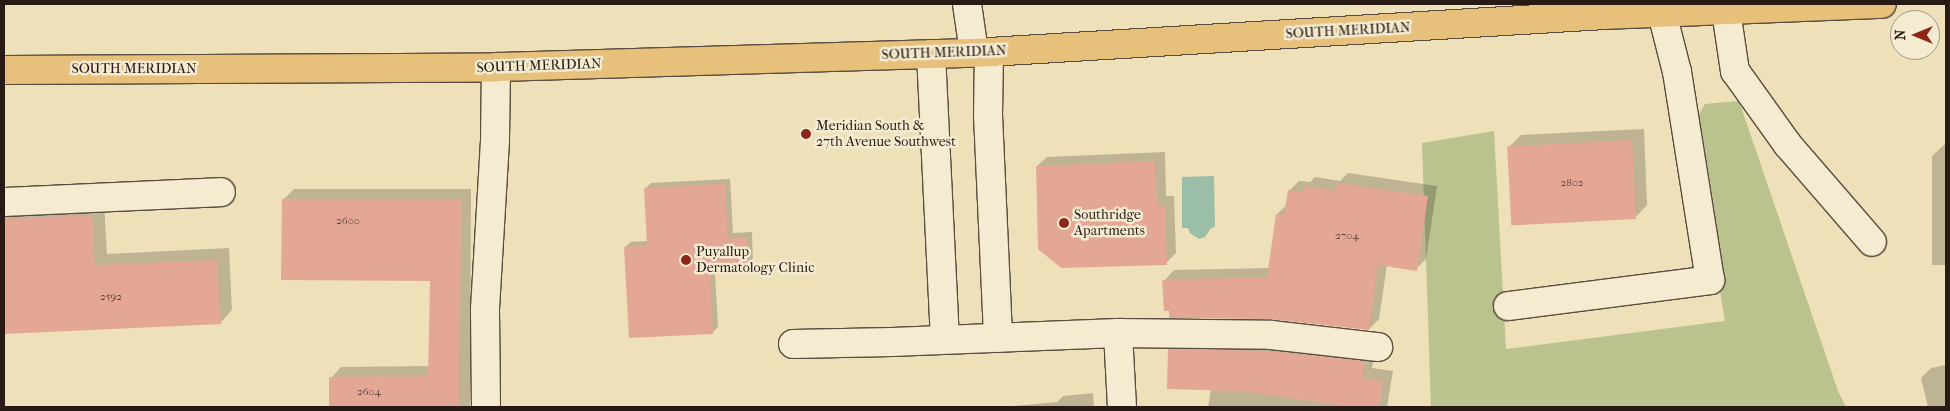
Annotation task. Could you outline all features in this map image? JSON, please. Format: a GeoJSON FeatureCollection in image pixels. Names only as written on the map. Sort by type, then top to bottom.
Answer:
{"type":"FeatureCollection","features":[{"type":"Feature","properties":{"kind":"main road","name":"SOUTH MERIDIAN"},"geometry":{"type":"LineString","coordinates":[[4,70],[496,67],[931,54],[1604,10],[1662,13],[1882,4]]}},
{"type":"Feature","properties":{"kind":"street"},"geometry":{"type":"LineString","coordinates":[[967,4],[982,52],[988,115],[998,338]]}},
{"type":"Feature","properties":{"kind":"street"},"geometry":{"type":"LineString","coordinates":[[1726,10],[1735,71],[1788,145],[1872,242]]}},
{"type":"Feature","properties":{"kind":"street"},"geometry":{"type":"LineString","coordinates":[[1508,306],[1710,280],[1677,72],[1662,13]]}},
{"type":"Feature","properties":{"kind":"street"},"geometry":{"type":"LineString","coordinates":[[931,54],[945,339]]}},
{"type":"Feature","properties":{"kind":"street"},"geometry":{"type":"LineString","coordinates":[[486,407],[485,309],[495,139],[496,67]]}},
{"type":"Feature","properties":{"kind":"street"},"geometry":{"type":"LineString","coordinates":[[4,202],[221,192]]}},
{"type":"Feature","properties":{"kind":"street"},"geometry":{"type":"LineString","coordinates":[[1118,332],[1122,407]]}},
{"type":"Feature","properties":{"kind":"street"},"geometry":{"type":"LineString","coordinates":[[794,344],[998,338],[1118,332],[1271,335],[1378,347]]}},
{"type":"Feature","properties":{"kind":"shaded area"},"geometry":{"type":"Polygon","coordinates":[[[1739,101],[1838,391],[1846,407],[1431,407],[1422,143],[1494,131],[1506,349],[1725,321],[1692,126],[1705,104],[1739,101]]]}},
{"type":"Feature","properties":{"kind":"shaded area"},"geometry":{"type":"Polygon","coordinates":[[[1214,176],[1215,227],[1211,228],[1205,237],[1199,239],[1190,233],[1188,228],[1182,228],[1182,177],[1214,176]]]}},
{"type":"Feature","properties":{"kind":"building"},"geometry":{"type":"Polygon","coordinates":[[[1632,140],[1636,219],[1511,225],[1507,147],[1632,140]]]}},
{"type":"Feature","properties":{"kind":"building"},"geometry":{"type":"Polygon","coordinates":[[[1155,161],[1157,205],[1165,205],[1167,265],[1061,268],[1038,249],[1036,166],[1155,161]]]}},
{"type":"Feature","properties":{"kind":"building"},"geometry":{"type":"Polygon","coordinates":[[[1336,183],[1428,196],[1417,271],[1378,265],[1369,330],[1271,319],[1169,318],[1169,311],[1164,311],[1162,280],[1267,277],[1276,214],[1284,215],[1288,190],[1303,192],[1304,186],[1335,191],[1336,183]]]}},
{"type":"Feature","properties":{"kind":"building","name":"Puyallup Dermatology Clinic"},"geometry":{"type":"Polygon","coordinates":[[[725,184],[728,238],[747,237],[748,273],[710,275],[713,334],[629,338],[624,247],[647,245],[644,188],[725,184]]]}},
{"type":"Feature","properties":{"kind":"building"},"geometry":{"type":"Polygon","coordinates":[[[282,199],[461,199],[459,407],[329,407],[329,377],[428,376],[430,281],[281,280],[282,199]]]}},
{"type":"Feature","properties":{"kind":"building"},"geometry":{"type":"Polygon","coordinates":[[[92,215],[95,265],[217,260],[221,324],[4,334],[4,219],[92,215]]]}},
{"type":"Feature","properties":{"kind":"building"},"geometry":{"type":"Polygon","coordinates":[[[1168,349],[1270,351],[1365,361],[1362,378],[1383,381],[1379,407],[1351,407],[1242,391],[1167,389],[1168,349]]]}},
{"type":"Feature","properties":{"kind":"place","name":"Meridian South & 27th Avenue Southwest"},"geometry":{"type":"Point","coordinates":[806,134]}},
{"type":"Feature","properties":{"kind":"place","name":"Southridge Apartments"},"geometry":{"type":"Point","coordinates":[1064,223]}},
{"type":"Feature","properties":{"kind":"place","name":"Puyallup Dermatology Clinic"},"geometry":{"type":"Point","coordinates":[686,260]}}]}
